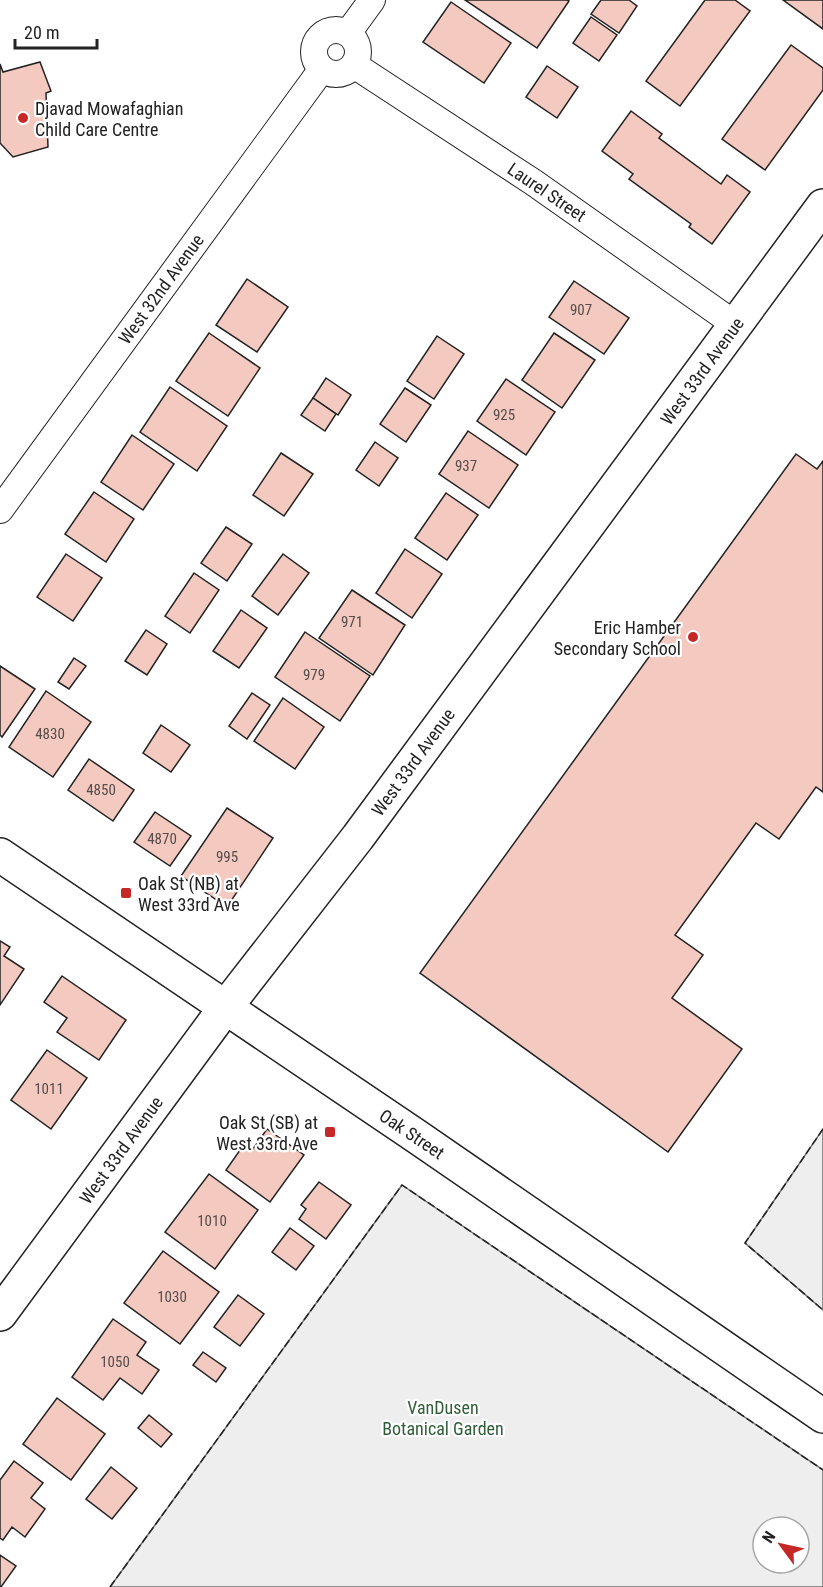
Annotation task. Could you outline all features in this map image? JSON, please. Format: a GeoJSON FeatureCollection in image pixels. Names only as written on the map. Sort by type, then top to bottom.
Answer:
{"type":"FeatureCollection","features":[{"type":"Feature","properties":{"kind":"street"},"geometry":{"type":"LineString","coordinates":[[348,33],[372,0]]}},
{"type":"Feature","properties":{"kind":"street"},"geometry":{"type":"LineString","coordinates":[[328,31],[348,33],[354,38],[358,52],[354,65],[341,73],[334,74],[322,69],[314,55],[316,40],[328,31]]}},
{"type":"Feature","properties":{"kind":"street","name":"Laurel Street"},"geometry":{"type":"LineString","coordinates":[[354,65],[533,183],[736,325]]}},
{"type":"Feature","properties":{"kind":"street","name":"West 32nd Avenue"},"geometry":{"type":"LineString","coordinates":[[0,510],[322,69]]}},
{"type":"Feature","properties":{"kind":"street","name":"West 33rd Avenue"},"geometry":{"type":"LineString","coordinates":[[0,1314],[225,1008],[358,837],[823,206]]}},
{"type":"Feature","properties":{"kind":"street","name":"Oak Street"},"geometry":{"type":"LineString","coordinates":[[0,855],[416,1136],[823,1416]]}},
{"type":"Feature","properties":{"kind":"green space"},"geometry":{"type":"Polygon","coordinates":[[[823,1129],[823,1310],[745,1243],[823,1129]]]}},
{"type":"Feature","properties":{"kind":"green space","name":"VanDusen Botanical Garden"},"geometry":{"type":"Polygon","coordinates":[[[402,1185],[823,1470],[823,1587],[110,1587],[402,1185]]]}},
{"type":"Feature","properties":{"kind":"building"},"geometry":{"type":"Polygon","coordinates":[[[465,0],[567,0],[569,1],[537,48],[465,0]]]}},
{"type":"Feature","properties":{"kind":"building"},"geometry":{"type":"Polygon","coordinates":[[[601,0],[629,0],[637,6],[619,33],[591,14],[601,0]]]}},
{"type":"Feature","properties":{"kind":"building"},"geometry":{"type":"Polygon","coordinates":[[[705,0],[735,0],[750,11],[680,106],[646,81],[705,0]]]}},
{"type":"Feature","properties":{"kind":"building"},"geometry":{"type":"Polygon","coordinates":[[[783,0],[823,0],[823,29],[783,0]]]}},
{"type":"Feature","properties":{"kind":"building"},"geometry":{"type":"Polygon","coordinates":[[[451,2],[511,43],[484,83],[423,42],[451,2]]]}},
{"type":"Feature","properties":{"kind":"building"},"geometry":{"type":"Polygon","coordinates":[[[591,17],[617,35],[599,61],[573,43],[591,17]]]}},
{"type":"Feature","properties":{"kind":"building"},"geometry":{"type":"Polygon","coordinates":[[[791,45],[823,68],[823,90],[765,170],[722,139],[791,45]]]}},
{"type":"Feature","properties":{"kind":"building","name":"Djavad Mowafaghian Child Care Centre"},"geometry":{"type":"Polygon","coordinates":[[[40,62],[51,91],[46,93],[48,147],[13,157],[0,143],[0,64],[3,72],[40,62]]]}},
{"type":"Feature","properties":{"kind":"building"},"geometry":{"type":"Polygon","coordinates":[[[547,66],[578,87],[557,118],[526,97],[547,66]]]}},
{"type":"Feature","properties":{"kind":"building"},"geometry":{"type":"Polygon","coordinates":[[[631,111],[662,134],[659,138],[721,184],[727,175],[750,192],[712,244],[689,227],[691,224],[629,179],[633,174],[602,151],[631,111]]]}},
{"type":"Feature","properties":{"kind":"building"},"geometry":{"type":"Polygon","coordinates":[[[247,279],[288,307],[257,352],[216,325],[247,279]]]}},
{"type":"Feature","properties":{"kind":"building"},"geometry":{"type":"Polygon","coordinates":[[[574,281],[629,318],[604,354],[549,317],[574,281]]]}},
{"type":"Feature","properties":{"kind":"building"},"geometry":{"type":"Polygon","coordinates":[[[209,333],[260,368],[228,416],[176,381],[209,333]]]}},
{"type":"Feature","properties":{"kind":"building"},"geometry":{"type":"Polygon","coordinates":[[[554,333],[595,360],[562,408],[522,380],[554,333]]]}},
{"type":"Feature","properties":{"kind":"building"},"geometry":{"type":"Polygon","coordinates":[[[437,336],[464,354],[434,399],[407,381],[437,336]]]}},
{"type":"Feature","properties":{"kind":"building"},"geometry":{"type":"Polygon","coordinates":[[[326,378],[351,395],[338,415],[313,398],[326,378]]]}},
{"type":"Feature","properties":{"kind":"building"},"geometry":{"type":"Polygon","coordinates":[[[506,379],[555,412],[526,455],[477,421],[506,379]]]}},
{"type":"Feature","properties":{"kind":"building"},"geometry":{"type":"Polygon","coordinates":[[[170,387],[227,426],[197,471],[140,432],[170,387]]]}},
{"type":"Feature","properties":{"kind":"building"},"geometry":{"type":"Polygon","coordinates":[[[405,388],[431,405],[406,442],[380,424],[405,388]]]}},
{"type":"Feature","properties":{"kind":"building"},"geometry":{"type":"Polygon","coordinates":[[[313,398],[336,414],[325,431],[301,415],[313,398]]]}},
{"type":"Feature","properties":{"kind":"building"},"geometry":{"type":"Polygon","coordinates":[[[468,431],[518,465],[489,508],[439,474],[468,431]]]}},
{"type":"Feature","properties":{"kind":"building"},"geometry":{"type":"Polygon","coordinates":[[[132,435],[174,464],[143,510],[101,482],[132,435]]]}},
{"type":"Feature","properties":{"kind":"building"},"geometry":{"type":"Polygon","coordinates":[[[375,442],[398,458],[379,486],[356,470],[375,442]]]}},
{"type":"Feature","properties":{"kind":"building"},"geometry":{"type":"Polygon","coordinates":[[[281,453],[313,474],[284,516],[253,495],[281,453]]]}},
{"type":"Feature","properties":{"kind":"building","name":"Eric Hamber Secondary School"},"geometry":{"type":"Polygon","coordinates":[[[796,454],[817,469],[823,461],[823,792],[816,787],[779,839],[756,823],[675,935],[703,955],[672,998],[742,1049],[668,1152],[420,973],[796,454]]]}},
{"type":"Feature","properties":{"kind":"building"},"geometry":{"type":"Polygon","coordinates":[[[94,492],[134,519],[106,562],[65,534],[94,492]]]}},
{"type":"Feature","properties":{"kind":"building"},"geometry":{"type":"Polygon","coordinates":[[[446,493],[478,515],[447,560],[415,538],[446,493]]]}},
{"type":"Feature","properties":{"kind":"building"},"geometry":{"type":"Polygon","coordinates":[[[226,527],[252,544],[227,581],[201,563],[226,527]]]}},
{"type":"Feature","properties":{"kind":"building"},"geometry":{"type":"Polygon","coordinates":[[[405,549],[442,574],[412,618],[376,593],[405,549]]]}},
{"type":"Feature","properties":{"kind":"building"},"geometry":{"type":"Polygon","coordinates":[[[66,554],[102,578],[73,621],[37,597],[66,554]]]}},
{"type":"Feature","properties":{"kind":"building"},"geometry":{"type":"Polygon","coordinates":[[[283,554],[309,573],[278,615],[252,596],[283,554]]]}},
{"type":"Feature","properties":{"kind":"building"},"geometry":{"type":"Polygon","coordinates":[[[194,573],[219,590],[190,633],[165,616],[194,573]]]}},
{"type":"Feature","properties":{"kind":"building"},"geometry":{"type":"Polygon","coordinates":[[[352,590],[405,625],[373,675],[319,638],[352,590]]]}},
{"type":"Feature","properties":{"kind":"building"},"geometry":{"type":"Polygon","coordinates":[[[241,610],[267,628],[239,668],[213,651],[241,610]]]}},
{"type":"Feature","properties":{"kind":"building"},"geometry":{"type":"Polygon","coordinates":[[[146,630],[167,644],[147,675],[125,661],[146,630]]]}},
{"type":"Feature","properties":{"kind":"building"},"geometry":{"type":"Polygon","coordinates":[[[305,632],[370,676],[340,721],[275,677],[305,632]]]}},
{"type":"Feature","properties":{"kind":"building"},"geometry":{"type":"Polygon","coordinates":[[[74,658],[86,666],[69,689],[58,682],[74,658]]]}},
{"type":"Feature","properties":{"kind":"building"},"geometry":{"type":"Polygon","coordinates":[[[0,666],[35,689],[2,737],[0,735],[0,666]]]}},
{"type":"Feature","properties":{"kind":"building"},"geometry":{"type":"Polygon","coordinates":[[[46,691],[91,722],[53,777],[9,747],[46,691]]]}},
{"type":"Feature","properties":{"kind":"building"},"geometry":{"type":"Polygon","coordinates":[[[252,693],[270,705],[247,739],[229,726],[252,693]]]}},
{"type":"Feature","properties":{"kind":"building"},"geometry":{"type":"Polygon","coordinates":[[[283,698],[324,727],[295,769],[254,741],[283,698]]]}},
{"type":"Feature","properties":{"kind":"building"},"geometry":{"type":"Polygon","coordinates":[[[161,725],[190,745],[171,772],[143,753],[161,725]]]}},
{"type":"Feature","properties":{"kind":"building"},"geometry":{"type":"Polygon","coordinates":[[[89,759],[134,790],[113,821],[68,790],[89,759]]]}},
{"type":"Feature","properties":{"kind":"building"},"geometry":{"type":"Polygon","coordinates":[[[227,808],[273,838],[227,907],[181,876],[227,808]]]}},
{"type":"Feature","properties":{"kind":"building"},"geometry":{"type":"Polygon","coordinates":[[[155,812],[191,836],[170,866],[134,842],[155,812]]]}},
{"type":"Feature","properties":{"kind":"building"},"geometry":{"type":"Polygon","coordinates":[[[0,941],[10,947],[4,956],[24,969],[0,1005],[0,941]]]}},
{"type":"Feature","properties":{"kind":"building"},"geometry":{"type":"Polygon","coordinates":[[[62,976],[126,1020],[99,1060],[57,1032],[67,1018],[44,1002],[62,976]]]}},
{"type":"Feature","properties":{"kind":"building"},"geometry":{"type":"Polygon","coordinates":[[[47,1050],[87,1078],[51,1129],[11,1100],[47,1050]]]}},
{"type":"Feature","properties":{"kind":"building"},"geometry":{"type":"Polygon","coordinates":[[[267,1129],[304,1155],[270,1202],[226,1170],[245,1143],[253,1149],[267,1129]]]}},
{"type":"Feature","properties":{"kind":"building"},"geometry":{"type":"Polygon","coordinates":[[[209,1174],[258,1210],[215,1269],[165,1232],[209,1174]]]}},
{"type":"Feature","properties":{"kind":"building"},"geometry":{"type":"Polygon","coordinates":[[[319,1182],[351,1205],[326,1239],[299,1219],[306,1209],[301,1205],[319,1182]]]}},
{"type":"Feature","properties":{"kind":"building"},"geometry":{"type":"Polygon","coordinates":[[[290,1228],[314,1246],[296,1270],[272,1252],[290,1228]]]}},
{"type":"Feature","properties":{"kind":"building"},"geometry":{"type":"Polygon","coordinates":[[[163,1251],[219,1292],[180,1344],[124,1303],[163,1251]]]}},
{"type":"Feature","properties":{"kind":"building"},"geometry":{"type":"Polygon","coordinates":[[[238,1295],[264,1314],[240,1346],[214,1327],[238,1295]]]}},
{"type":"Feature","properties":{"kind":"building"},"geometry":{"type":"Polygon","coordinates":[[[113,1319],[146,1342],[137,1355],[159,1370],[142,1394],[120,1378],[103,1400],[72,1377],[113,1319]]]}},
{"type":"Feature","properties":{"kind":"building"},"geometry":{"type":"Polygon","coordinates":[[[203,1352],[226,1368],[216,1382],[193,1365],[203,1352]]]}},
{"type":"Feature","properties":{"kind":"building"},"geometry":{"type":"Polygon","coordinates":[[[57,1398],[105,1434],[71,1480],[23,1444],[57,1398]]]}},
{"type":"Feature","properties":{"kind":"building"},"geometry":{"type":"Polygon","coordinates":[[[149,1415],[172,1434],[161,1447],[138,1428],[149,1415]]]}},
{"type":"Feature","properties":{"kind":"building"},"geometry":{"type":"Polygon","coordinates":[[[14,1461],[43,1483],[31,1498],[45,1509],[25,1537],[12,1527],[3,1540],[0,1538],[0,1480],[14,1461]]]}},
{"type":"Feature","properties":{"kind":"building"},"geometry":{"type":"Polygon","coordinates":[[[111,1467],[137,1488],[112,1519],[86,1499],[111,1467]]]}},
{"type":"Feature","properties":{"kind":"building"},"geometry":{"type":"Polygon","coordinates":[[[0,1555],[16,1566],[1,1587],[0,1587],[0,1555]]]}},
{"type":"Feature","properties":{"kind":"fence"},"geometry":{"type":"LineString","coordinates":[[823,1129],[745,1243],[823,1310]]}},
{"type":"Feature","properties":{"kind":"fence"},"geometry":{"type":"LineString","coordinates":[[110,1587],[402,1185],[823,1470]]}},
{"type":"Feature","properties":{"kind":"place","name":"Djavad Mowafaghian Child Care Centre"},"geometry":{"type":"Point","coordinates":[23,118]}},
{"type":"Feature","properties":{"kind":"place","name":"Eric Hamber Secondary School"},"geometry":{"type":"Point","coordinates":[693,637]}},
{"type":"Feature","properties":{"kind":"place","name":"Oak St (NB) at West 33rd Ave"},"geometry":{"type":"Point","coordinates":[126,893]}},
{"type":"Feature","properties":{"kind":"place","name":"Oak St (SB) at West 33rd Ave"},"geometry":{"type":"Point","coordinates":[330,1132]}}]}
